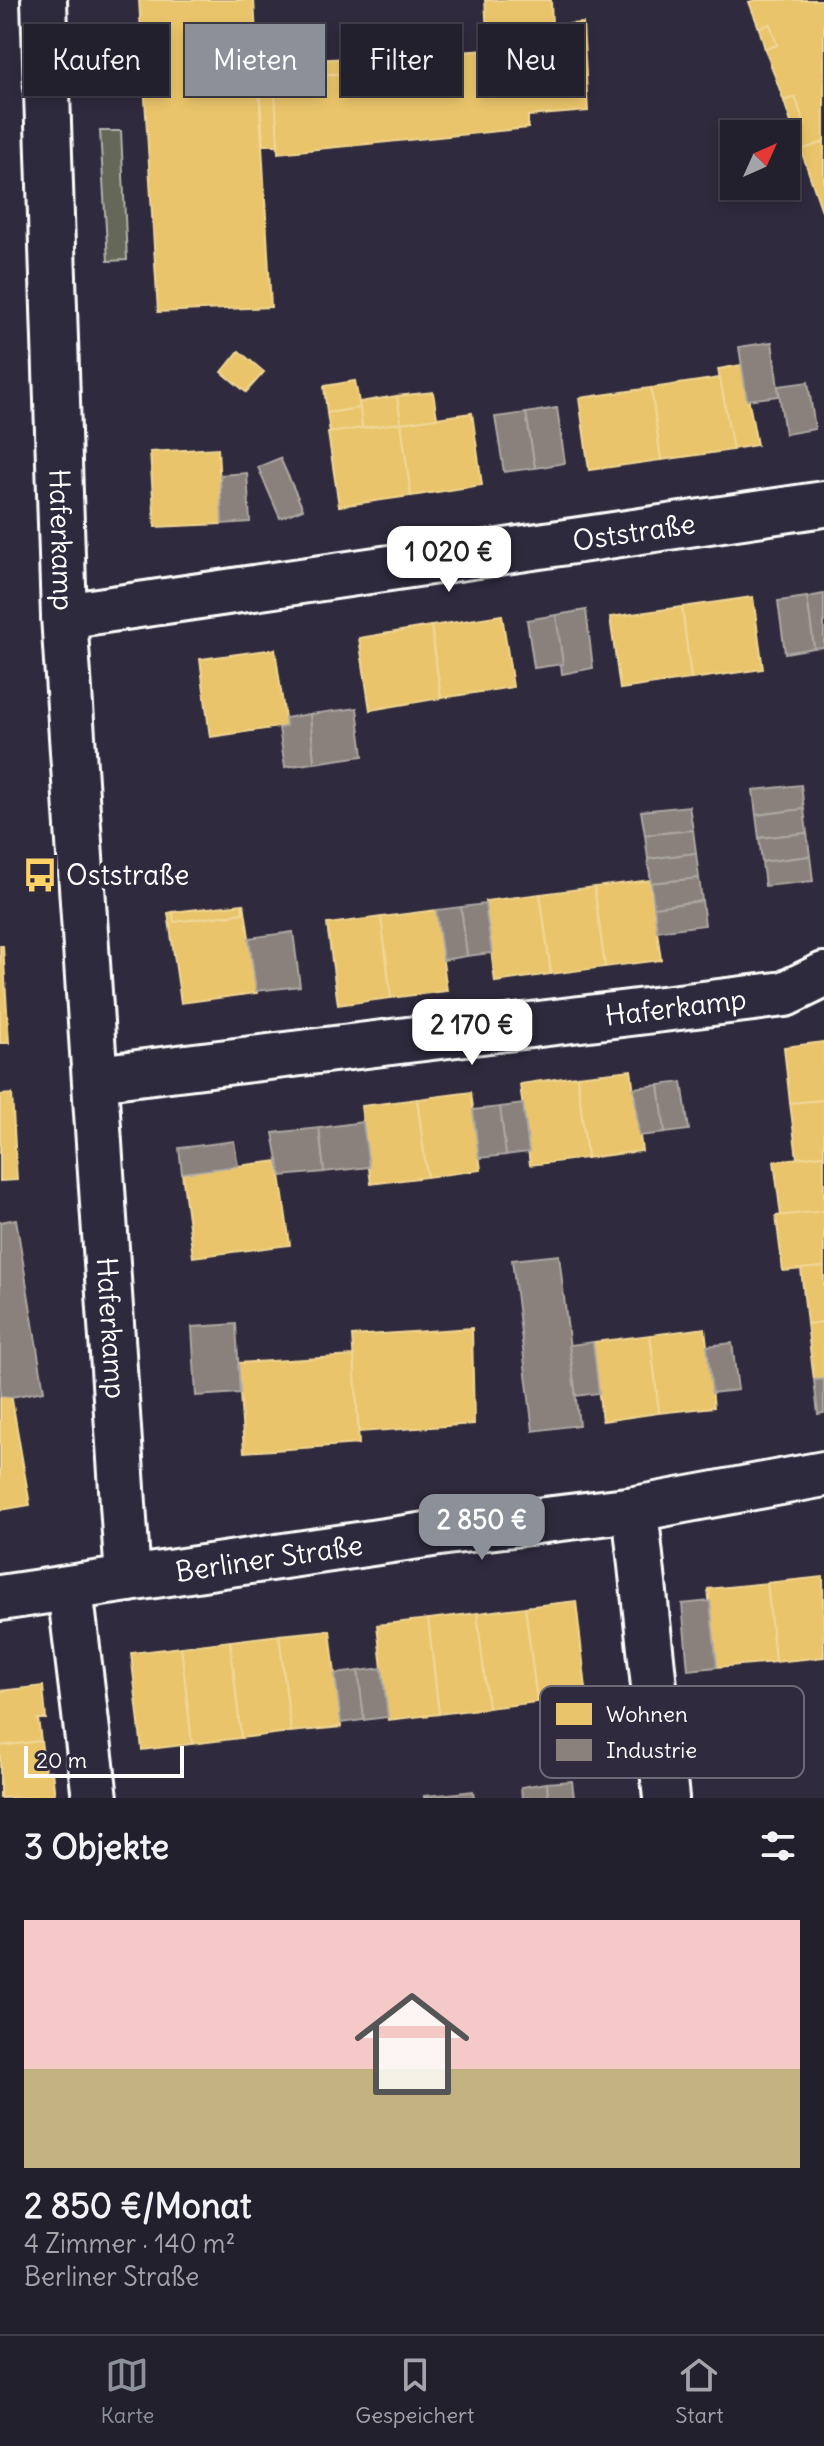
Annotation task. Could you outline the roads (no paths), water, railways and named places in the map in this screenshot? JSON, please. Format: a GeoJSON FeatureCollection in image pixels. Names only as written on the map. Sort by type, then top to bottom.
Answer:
{"type":"FeatureCollection","features":[{"type":"Feature","properties":{"kind":"street","name":"Haferkamp"},"geometry":{"type":"LineString","coordinates":[[44,0],[64,616],[128,1579]]}},
{"type":"Feature","properties":{"kind":"street","name":"Oststraße"},"geometry":{"type":"LineString","coordinates":[[64,616],[824,504]]}},
{"type":"Feature","properties":{"kind":"street","name":"Haferkamp"},"geometry":{"type":"LineString","coordinates":[[96,1078],[785,994],[824,975]]}},
{"type":"Feature","properties":{"kind":"street","name":"Berliner Straße"},"geometry":{"type":"LineString","coordinates":[[0,1598],[446,1532],[635,1509],[824,1474]]}},
{"type":"Feature","properties":{"kind":"street"},"geometry":{"type":"LineString","coordinates":[[635,1509],[654,1686]]}},
{"type":"Feature","properties":{"kind":"street"},"geometry":{"type":"LineString","coordinates":[[70,1589],[95,1798]]}},
{"type":"Feature","properties":{"kind":"street"},"geometry":{"type":"LineString","coordinates":[[664,1778],[666,1798]]}},
{"type":"Feature","properties":{"kind":"place","name":"Oststraße"},"geometry":{"type":"Point","coordinates":[40,875]}}]}
